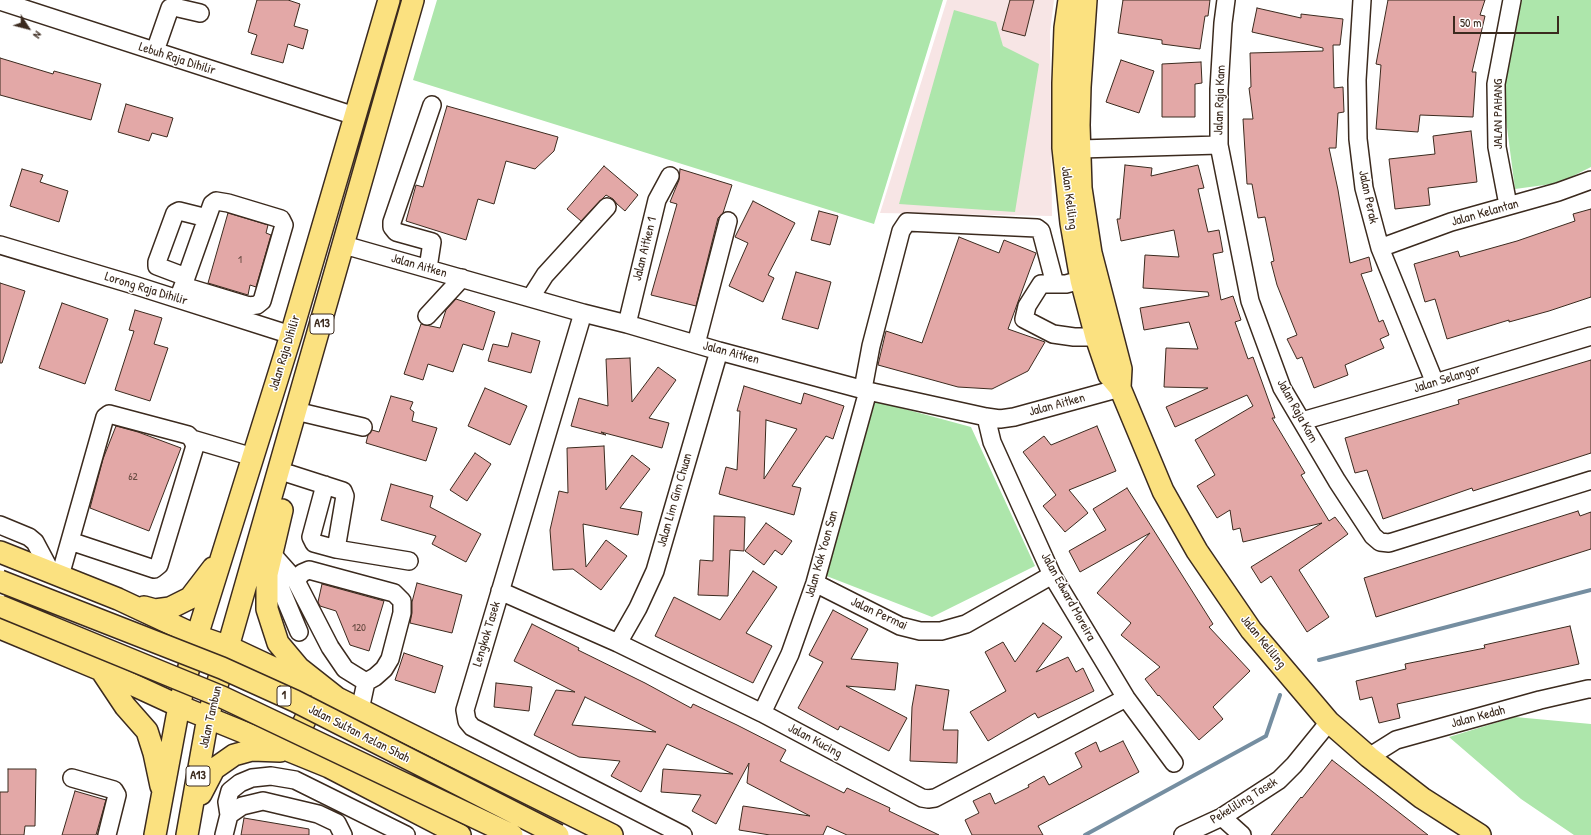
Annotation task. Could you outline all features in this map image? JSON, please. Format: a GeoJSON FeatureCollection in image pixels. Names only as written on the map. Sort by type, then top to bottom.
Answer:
{"type":"FeatureCollection","features":[{"type":"Feature","properties":{"kind":"main road","name":"Jalan Raja Dihilir"},"geometry":{"type":"LineString","coordinates":[[179,706],[197,636],[291,335],[389,0]]}},
{"type":"Feature","properties":{"kind":"main road","name":"Jalan Raja Dihilir"},"geometry":{"type":"LineString","coordinates":[[229,647],[413,0]]}},
{"type":"Feature","properties":{"kind":"main road","name":"Jalan Keliling"},"geometry":{"type":"LineString","coordinates":[[1069,0],[1065,28],[1062,83],[1063,148],[1071,224],[1082,280],[1096,337],[1109,375],[1120,388],[1163,491],[1197,551],[1251,630],[1329,722],[1369,757],[1422,798],[1480,835]]}},
{"type":"Feature","properties":{"kind":"main road","name":"Jalan Keliling"},"geometry":{"type":"LineString","coordinates":[[1086,0],[1080,87],[1081,188],[1091,253],[1120,364],[1120,388]]}},
{"type":"Feature","properties":{"kind":"main road"},"geometry":{"type":"LineString","coordinates":[[332,289],[267,574],[267,608],[278,643],[299,668],[348,704]]}},
{"type":"Feature","properties":{"kind":"main road"},"geometry":{"type":"LineString","coordinates":[[111,596],[155,610],[170,608],[190,598],[224,552]]}},
{"type":"Feature","properties":{"kind":"main road"},"geometry":{"type":"LineString","coordinates":[[3,553],[111,596],[197,636],[229,647],[348,704],[612,835]]}},
{"type":"Feature","properties":{"kind":"main road","name":"Jalan Sultan Azlan Shah"},"geometry":{"type":"LineString","coordinates":[[0,580],[222,668],[295,701],[558,835]]}},
{"type":"Feature","properties":{"kind":"main road"},"geometry":{"type":"LineString","coordinates":[[70,656],[101,657],[121,648],[127,636],[125,615],[111,596]]}},
{"type":"Feature","properties":{"kind":"main road","name":"Jalan Sultan Azlan Shah"},"geometry":{"type":"LineString","coordinates":[[0,606],[222,697],[512,835]]}},
{"type":"Feature","properties":{"kind":"main road"},"geometry":{"type":"LineString","coordinates":[[0,628],[70,656],[179,706],[329,767]]}},
{"type":"Feature","properties":{"kind":"main road"},"geometry":{"type":"LineString","coordinates":[[197,636],[201,675],[208,717]]}},
{"type":"Feature","properties":{"kind":"main road"},"geometry":{"type":"LineString","coordinates":[[179,706],[201,675],[229,647]]}},
{"type":"Feature","properties":{"kind":"main road","name":"Jalan Tambun"},"geometry":{"type":"LineString","coordinates":[[187,835],[208,717],[229,647]]}},
{"type":"Feature","properties":{"kind":"main road"},"geometry":{"type":"LineString","coordinates":[[101,670],[125,706],[147,731],[154,753],[163,794]]}},
{"type":"Feature","properties":{"kind":"main road"},"geometry":{"type":"LineString","coordinates":[[348,704],[323,700],[309,712],[300,730],[304,752],[329,767],[460,835]]}},
{"type":"Feature","properties":{"kind":"main road","name":"A13"},"geometry":{"type":"LineString","coordinates":[[155,835],[179,706]]}},
{"type":"Feature","properties":{"kind":"main road"},"geometry":{"type":"LineString","coordinates":[[191,813],[214,770],[234,755],[252,750],[294,752]]}},
{"type":"Feature","properties":{"kind":"street","name":"Jalan Raja Kam"},"geometry":{"type":"LineString","coordinates":[[1226,0],[1219,89],[1218,145],[1250,301],[1282,388],[1337,481],[1376,540],[1384,543],[1591,480]]}},
{"type":"Feature","properties":{"kind":"street","name":"Jalan Perak"},"geometry":{"type":"LineString","coordinates":[[1362,0],[1357,80],[1358,139],[1364,188],[1380,248],[1435,383]]}},
{"type":"Feature","properties":{"kind":"street","name":"JALAN PAHANG"},"geometry":{"type":"LineString","coordinates":[[1508,205],[1497,147],[1496,84],[1512,0]]}},
{"type":"Feature","properties":{"kind":"street","name":"Lebuh Raja Dihilir"},"geometry":{"type":"LineString","coordinates":[[0,1],[355,116]]}},
{"type":"Feature","properties":{"kind":"street"},"geometry":{"type":"LineString","coordinates":[[155,51],[170,8],[174,7],[200,13]]}},
{"type":"Feature","properties":{"kind":"street"},"geometry":{"type":"LineString","coordinates":[[428,268],[432,242],[396,232],[392,227],[392,222],[432,105]]}},
{"type":"Feature","properties":{"kind":"street"},"geometry":{"type":"LineString","coordinates":[[1080,149],[1218,145]]}},
{"type":"Feature","properties":{"kind":"street","name":"Jalan Aitken 1"},"geometry":{"type":"LineString","coordinates":[[627,324],[657,200],[670,176]]}},
{"type":"Feature","properties":{"kind":"street","name":"Jalan Kelantan"},"geometry":{"type":"LineString","coordinates":[[1380,248],[1452,222],[1558,192],[1591,180]]}},
{"type":"Feature","properties":{"kind":"street"},"geometry":{"type":"LineString","coordinates":[[182,287],[207,218],[212,204],[216,201],[228,203],[281,219],[284,225],[262,301],[257,305],[249,306],[182,287],[157,266],[157,262],[175,214],[179,211],[207,218]]}},
{"type":"Feature","properties":{"kind":"street"},"geometry":{"type":"LineString","coordinates":[[531,297],[545,275],[608,207]]}},
{"type":"Feature","properties":{"kind":"street"},"geometry":{"type":"LineString","coordinates":[[696,344],[728,221]]}},
{"type":"Feature","properties":{"kind":"street","name":"Jalan Kok Yoon San"},"geometry":{"type":"LineString","coordinates":[[762,713],[790,654],[815,583],[865,390],[871,346],[901,231],[907,222],[1037,228],[1041,231],[1055,284]]}},
{"type":"Feature","properties":{"kind":"street","name":"Lorong Raja Dihilir"},"geometry":{"type":"LineString","coordinates":[[0,245],[182,287],[291,335]]}},
{"type":"Feature","properties":{"kind":"street","name":"Jalan Aitken"},"geometry":{"type":"LineString","coordinates":[[344,245],[719,351],[865,390],[986,418],[1000,419],[1014,417],[1120,388]]}},
{"type":"Feature","properties":{"kind":"street"},"geometry":{"type":"LineString","coordinates":[[427,316],[462,278]]}},
{"type":"Feature","properties":{"kind":"street"},"geometry":{"type":"LineString","coordinates":[[1082,280],[1066,284],[1041,284],[1027,306],[1024,319],[1052,334],[1074,337],[1096,337]]}},
{"type":"Feature","properties":{"kind":"street","name":"Lengkok Tasek"},"geometry":{"type":"LineString","coordinates":[[583,313],[464,710],[467,721],[472,727],[683,835]]}},
{"type":"Feature","properties":{"kind":"street","name":"Jalan Selangor"},"geometry":{"type":"LineString","coordinates":[[1302,421],[1591,336]]}},
{"type":"Feature","properties":{"kind":"street","name":"Jalan Lim Gim Chuan"},"geometry":{"type":"LineString","coordinates":[[618,643],[638,608],[655,571],[719,351]]}},
{"type":"Feature","properties":{"kind":"street"},"geometry":{"type":"LineString","coordinates":[[304,413],[363,427]]}},
{"type":"Feature","properties":{"kind":"street"},"geometry":{"type":"LineString","coordinates":[[56,574],[70,542],[105,417],[109,414],[188,436],[192,439],[253,457]]}},
{"type":"Feature","properties":{"kind":"street","name":"Jalan Edward Moreira"},"geometry":{"type":"LineString","coordinates":[[986,418],[992,442],[1052,575],[1126,698],[1174,763]]}},
{"type":"Feature","properties":{"kind":"street"},"geometry":{"type":"LineString","coordinates":[[70,542],[154,569],[159,565],[195,446],[192,439]]}},
{"type":"Feature","properties":{"kind":"street"},"geometry":{"type":"LineString","coordinates":[[290,474],[343,491],[345,496],[336,549]]}},
{"type":"Feature","properties":{"kind":"street"},"geometry":{"type":"LineString","coordinates":[[325,485],[311,537],[314,543],[336,549],[409,561]]}},
{"type":"Feature","properties":{"kind":"street"},"geometry":{"type":"LineString","coordinates":[[3,553],[7,528],[29,537],[35,542],[56,574]]}},
{"type":"Feature","properties":{"kind":"street"},"geometry":{"type":"LineString","coordinates":[[271,558],[296,581],[330,647],[345,669],[366,682]]}},
{"type":"Feature","properties":{"kind":"street"},"geometry":{"type":"LineString","coordinates":[[271,558],[299,632]]}},
{"type":"Feature","properties":{"kind":"street"},"geometry":{"type":"LineString","coordinates":[[296,581],[302,573],[309,570],[394,593],[402,601],[402,612],[390,659],[384,669],[375,677],[366,682],[348,704]]}},
{"type":"Feature","properties":{"kind":"street","name":"Jalan Permai"},"geometry":{"type":"LineString","coordinates":[[815,583],[900,626],[920,631],[941,632],[966,624],[1052,575]]}},
{"type":"Feature","properties":{"kind":"street","name":"Jalan Kucing"},"geometry":{"type":"LineString","coordinates":[[500,591],[618,643],[762,713],[922,798],[935,798],[1126,698]]}},
{"type":"Feature","properties":{"kind":"street","name":"Jalan Kedah"},"geometry":{"type":"LineString","coordinates":[[1369,757],[1396,740],[1540,700],[1591,690]]}},
{"type":"Feature","properties":{"kind":"street","name":"Pekeliling Tasek"},"geometry":{"type":"LineString","coordinates":[[1183,835],[1222,817],[1279,780],[1304,753],[1329,722]]}},
{"type":"Feature","properties":{"kind":"street"},"geometry":{"type":"LineString","coordinates":[[224,835],[229,815],[227,802],[230,791],[240,783],[252,778],[271,776],[295,780],[399,833]]}},
{"type":"Feature","properties":{"kind":"street"},"geometry":{"type":"LineString","coordinates":[[72,778],[114,790],[117,795],[107,835]]}},
{"type":"Feature","properties":{"kind":"street"},"geometry":{"type":"LineString","coordinates":[[229,815],[242,806],[263,801],[318,814],[337,823],[343,835]]}},
{"type":"Feature","properties":{"kind":"street"},"geometry":{"type":"LineString","coordinates":[[1222,817],[1242,835]]}},
{"type":"Feature","properties":{"kind":"shaded area"},"geometry":{"type":"Polygon","coordinates":[[[947,0],[1054,0],[1050,32],[1052,216],[880,213],[947,0]]]}},
{"type":"Feature","properties":{"kind":"green space"},"geometry":{"type":"Polygon","coordinates":[[[437,0],[943,0],[874,224],[413,80],[437,0]]]}},
{"type":"Feature","properties":{"kind":"green space"},"geometry":{"type":"Polygon","coordinates":[[[1522,0],[1591,0],[1591,167],[1559,183],[1515,189],[1505,112],[1507,58],[1522,0]]]}},
{"type":"Feature","properties":{"kind":"green space"},"geometry":{"type":"Polygon","coordinates":[[[954,10],[996,22],[1003,46],[1039,64],[1015,212],[899,204],[954,10]]]}},
{"type":"Feature","properties":{"kind":"green space"},"geometry":{"type":"Polygon","coordinates":[[[875,401],[971,427],[1035,566],[932,617],[824,575],[875,401]]]}},
{"type":"Feature","properties":{"kind":"green space"},"geometry":{"type":"Polygon","coordinates":[[[1515,717],[1591,724],[1591,835],[1574,835],[1521,799],[1449,737],[1515,717]]]}},
{"type":"Feature","properties":{"kind":"building"},"geometry":{"type":"Polygon","coordinates":[[[257,0],[288,0],[300,4],[294,26],[308,30],[303,49],[288,44],[283,63],[251,54],[257,35],[248,32],[257,0]]]}},
{"type":"Feature","properties":{"kind":"building"},"geometry":{"type":"Polygon","coordinates":[[[1010,0],[1034,0],[1025,36],[1002,30],[1010,0]]]}},
{"type":"Feature","properties":{"kind":"building"},"geometry":{"type":"Polygon","coordinates":[[[1123,0],[1210,0],[1208,16],[1205,16],[1200,49],[1162,44],[1162,40],[1118,33],[1123,0]]]}},
{"type":"Feature","properties":{"kind":"building"},"geometry":{"type":"Polygon","coordinates":[[[1388,0],[1485,0],[1480,15],[1485,16],[1472,72],[1476,72],[1473,117],[1420,115],[1418,132],[1376,129],[1381,65],[1376,64],[1388,0]]]}},
{"type":"Feature","properties":{"kind":"building"},"geometry":{"type":"Polygon","coordinates":[[[1257,8],[1301,18],[1301,14],[1343,19],[1340,45],[1333,45],[1334,88],[1343,87],[1344,112],[1338,113],[1336,148],[1329,148],[1338,190],[1350,263],[1369,257],[1372,271],[1361,274],[1379,322],[1383,320],[1389,335],[1380,339],[1384,348],[1345,365],[1348,375],[1314,388],[1302,357],[1297,359],[1287,339],[1297,335],[1277,285],[1271,262],[1274,261],[1265,217],[1258,218],[1252,184],[1247,184],[1243,119],[1253,119],[1249,88],[1251,87],[1250,53],[1323,51],[1323,48],[1252,32],[1257,8]]]}},
{"type":"Feature","properties":{"kind":"building"},"geometry":{"type":"Polygon","coordinates":[[[0,58],[53,74],[54,71],[101,84],[91,120],[0,95],[0,58]]]}},
{"type":"Feature","properties":{"kind":"building"},"geometry":{"type":"Polygon","coordinates":[[[1121,60],[1154,71],[1139,113],[1106,102],[1121,60]]]}},
{"type":"Feature","properties":{"kind":"building"},"geometry":{"type":"Polygon","coordinates":[[[1201,62],[1202,83],[1195,84],[1195,117],[1162,117],[1162,64],[1201,62]]]}},
{"type":"Feature","properties":{"kind":"building"},"geometry":{"type":"Polygon","coordinates":[[[126,104],[173,118],[167,137],[152,133],[149,141],[118,132],[126,104]]]}},
{"type":"Feature","properties":{"kind":"building"},"geometry":{"type":"Polygon","coordinates":[[[447,106],[558,137],[554,151],[535,169],[506,161],[494,204],[478,199],[466,240],[406,221],[416,185],[423,187],[447,106]]]}},
{"type":"Feature","properties":{"kind":"building"},"geometry":{"type":"Polygon","coordinates":[[[1471,131],[1477,182],[1428,188],[1430,205],[1395,209],[1389,159],[1435,154],[1433,136],[1471,131]]]}},
{"type":"Feature","properties":{"kind":"building"},"geometry":{"type":"Polygon","coordinates":[[[1125,165],[1152,168],[1151,176],[1198,165],[1204,188],[1198,189],[1208,232],[1219,230],[1223,252],[1213,254],[1221,300],[1233,296],[1241,320],[1235,322],[1248,359],[1253,357],[1275,418],[1272,418],[1305,473],[1301,475],[1329,521],[1335,517],[1348,534],[1299,570],[1329,617],[1307,632],[1271,576],[1261,583],[1251,567],[1322,523],[1243,542],[1240,528],[1233,530],[1230,510],[1217,518],[1197,486],[1215,475],[1195,440],[1253,406],[1247,395],[1175,427],[1166,407],[1208,388],[1164,387],[1166,348],[1198,349],[1189,322],[1144,330],[1140,308],[1209,296],[1208,292],[1143,288],[1145,255],[1179,257],[1174,230],[1121,241],[1117,219],[1120,219],[1125,165]]]}},
{"type":"Feature","properties":{"kind":"building"},"geometry":{"type":"Polygon","coordinates":[[[604,166],[638,195],[625,211],[613,199],[606,195],[581,221],[567,209],[604,166]]]}},
{"type":"Feature","properties":{"kind":"building"},"geometry":{"type":"Polygon","coordinates":[[[22,169],[43,175],[40,182],[68,191],[59,222],[10,206],[22,169]]]}},
{"type":"Feature","properties":{"kind":"building"},"geometry":{"type":"Polygon","coordinates":[[[680,169],[732,185],[723,213],[718,218],[696,306],[651,295],[677,204],[670,202],[679,180],[680,169]]]}},
{"type":"Feature","properties":{"kind":"building"},"geometry":{"type":"Polygon","coordinates":[[[753,201],[795,223],[768,275],[774,278],[763,302],[729,286],[748,243],[735,237],[753,201]]]}},
{"type":"Feature","properties":{"kind":"building"},"geometry":{"type":"Polygon","coordinates":[[[1591,209],[1591,297],[1549,311],[1509,322],[1509,320],[1447,339],[1435,299],[1425,302],[1414,264],[1458,251],[1460,257],[1517,241],[1575,221],[1573,214],[1591,209]]]}},
{"type":"Feature","properties":{"kind":"building"},"geometry":{"type":"Polygon","coordinates":[[[819,211],[838,216],[830,245],[811,240],[819,211]]]}},
{"type":"Feature","properties":{"kind":"building"},"geometry":{"type":"Polygon","coordinates":[[[228,213],[268,225],[266,233],[271,235],[256,287],[250,285],[248,295],[208,283],[228,213]]]}},
{"type":"Feature","properties":{"kind":"building"},"geometry":{"type":"Polygon","coordinates":[[[959,237],[999,253],[1004,240],[1036,253],[1008,329],[1045,342],[1028,371],[992,389],[958,387],[878,365],[886,331],[922,343],[959,237]]]}},
{"type":"Feature","properties":{"kind":"building"},"geometry":{"type":"Polygon","coordinates":[[[796,272],[831,282],[818,329],[782,319],[796,272]]]}},
{"type":"Feature","properties":{"kind":"building"},"geometry":{"type":"Polygon","coordinates":[[[0,283],[25,291],[2,363],[0,363],[0,283]]]}},
{"type":"Feature","properties":{"kind":"building"},"geometry":{"type":"Polygon","coordinates":[[[456,299],[495,312],[483,350],[463,344],[453,372],[428,364],[423,380],[404,374],[421,324],[440,328],[446,310],[456,299]]]}},
{"type":"Feature","properties":{"kind":"building"},"geometry":{"type":"Polygon","coordinates":[[[62,303],[108,319],[85,384],[39,368],[62,303]]]}},
{"type":"Feature","properties":{"kind":"building"},"geometry":{"type":"Polygon","coordinates":[[[135,310],[162,318],[154,344],[168,348],[150,401],[115,390],[134,331],[129,330],[135,310]]]}},
{"type":"Feature","properties":{"kind":"building"},"geometry":{"type":"Polygon","coordinates":[[[512,333],[540,341],[531,373],[488,361],[493,344],[508,347],[512,333]]]}},
{"type":"Feature","properties":{"kind":"building"},"geometry":{"type":"Polygon","coordinates":[[[630,358],[632,402],[658,367],[676,380],[649,418],[669,423],[662,448],[601,432],[606,435],[571,426],[579,398],[608,406],[606,359],[630,358]]]}},
{"type":"Feature","properties":{"kind":"building"},"geometry":{"type":"Polygon","coordinates":[[[1591,360],[1591,453],[1473,491],[1472,488],[1383,519],[1367,470],[1355,473],[1345,438],[1459,404],[1458,400],[1591,360]]]}},
{"type":"Feature","properties":{"kind":"building"},"geometry":{"type":"Polygon","coordinates":[[[744,386],[801,404],[804,393],[844,406],[833,439],[826,436],[792,486],[801,488],[794,515],[719,494],[726,467],[737,470],[740,411],[737,411],[744,386]],[[766,420],[764,479],[797,429],[766,420]]]}},
{"type":"Feature","properties":{"kind":"building"},"geometry":{"type":"Polygon","coordinates":[[[485,388],[527,406],[510,445],[468,426],[485,388]]]}},
{"type":"Feature","properties":{"kind":"building"},"geometry":{"type":"Polygon","coordinates":[[[391,396],[413,402],[410,409],[414,412],[412,421],[437,428],[426,461],[366,443],[368,435],[372,430],[379,432],[391,396]]]}},
{"type":"Feature","properties":{"kind":"building"},"geometry":{"type":"Polygon","coordinates":[[[116,426],[138,432],[181,448],[149,531],[90,508],[103,459],[116,426]]]}},
{"type":"Feature","properties":{"kind":"building"},"geometry":{"type":"Polygon","coordinates":[[[1097,426],[1116,471],[1069,490],[1088,513],[1065,532],[1043,506],[1056,495],[1023,452],[1044,436],[1051,445],[1097,426]]]}},
{"type":"Feature","properties":{"kind":"building"},"geometry":{"type":"Polygon","coordinates":[[[604,446],[606,490],[632,455],[650,469],[620,508],[642,512],[638,535],[583,524],[586,567],[606,540],[627,556],[601,590],[573,569],[553,570],[550,530],[559,491],[568,493],[567,448],[604,446]]]}},
{"type":"Feature","properties":{"kind":"building"},"geometry":{"type":"Polygon","coordinates":[[[475,453],[491,464],[467,501],[450,490],[475,453]]]}},
{"type":"Feature","properties":{"kind":"building"},"geometry":{"type":"Polygon","coordinates":[[[391,484],[433,496],[430,507],[481,534],[466,562],[432,544],[436,536],[381,520],[391,484]]]}},
{"type":"Feature","properties":{"kind":"building"},"geometry":{"type":"Polygon","coordinates":[[[1127,488],[1213,624],[1209,627],[1250,671],[1213,707],[1223,719],[1199,740],[1159,695],[1158,696],[1145,679],[1160,667],[1121,635],[1131,623],[1097,593],[1150,533],[1080,572],[1069,551],[1106,530],[1093,509],[1127,488]]]}},
{"type":"Feature","properties":{"kind":"building"},"geometry":{"type":"Polygon","coordinates":[[[1578,511],[1580,516],[1591,512],[1591,549],[1376,617],[1364,578],[1578,511]]]}},
{"type":"Feature","properties":{"kind":"building"},"geometry":{"type":"Polygon","coordinates":[[[714,516],[745,517],[744,551],[730,550],[728,596],[698,595],[700,560],[713,561],[714,516]]]}},
{"type":"Feature","properties":{"kind":"building"},"geometry":{"type":"Polygon","coordinates":[[[766,523],[792,541],[782,555],[775,550],[764,565],[745,551],[766,523]]]}},
{"type":"Feature","properties":{"kind":"building"},"geometry":{"type":"Polygon","coordinates":[[[753,571],[777,587],[746,633],[772,646],[753,683],[655,636],[674,597],[720,620],[753,571]]]}},
{"type":"Feature","properties":{"kind":"building"},"geometry":{"type":"Polygon","coordinates":[[[417,583],[462,595],[452,633],[410,623],[412,602],[417,583]]]}},
{"type":"Feature","properties":{"kind":"building"},"geometry":{"type":"Polygon","coordinates":[[[322,584],[384,601],[369,651],[350,645],[336,611],[320,606],[318,602],[322,584]]]}},
{"type":"Feature","properties":{"kind":"building"},"geometry":{"type":"Polygon","coordinates":[[[833,610],[868,629],[851,659],[898,663],[895,690],[846,686],[907,718],[889,751],[840,726],[838,730],[798,708],[823,662],[809,655],[833,610]]]}},
{"type":"Feature","properties":{"kind":"building"},"geometry":{"type":"Polygon","coordinates":[[[1043,623],[1062,637],[1036,672],[1068,657],[1076,672],[1083,668],[1094,691],[1038,718],[1035,713],[988,741],[970,712],[1006,691],[985,652],[1003,642],[1015,662],[1043,623]]]}},
{"type":"Feature","properties":{"kind":"building"},"geometry":{"type":"Polygon","coordinates":[[[532,624],[579,648],[578,650],[645,683],[691,708],[693,704],[786,750],[780,761],[844,793],[847,788],[890,808],[889,811],[939,835],[847,835],[827,826],[823,835],[770,835],[739,830],[743,806],[810,816],[747,783],[749,763],[716,824],[692,811],[701,795],[661,792],[663,769],[733,774],[667,744],[641,792],[611,776],[620,761],[579,757],[534,735],[556,690],[575,692],[514,661],[532,624]],[[585,697],[572,725],[656,732],[585,697]]]}},
{"type":"Feature","properties":{"kind":"building"},"geometry":{"type":"Polygon","coordinates":[[[1570,626],[1579,664],[1397,704],[1400,718],[1379,723],[1372,697],[1360,700],[1356,681],[1406,669],[1405,664],[1485,648],[1484,645],[1570,626]]]}},
{"type":"Feature","properties":{"kind":"building"},"geometry":{"type":"Polygon","coordinates":[[[404,653],[443,666],[435,693],[395,680],[404,653]]]}},
{"type":"Feature","properties":{"kind":"building"},"geometry":{"type":"Polygon","coordinates":[[[496,683],[532,687],[529,711],[494,707],[496,683]]]}},
{"type":"Feature","properties":{"kind":"building"},"geometry":{"type":"Polygon","coordinates":[[[916,685],[949,690],[943,730],[958,730],[957,763],[910,761],[912,707],[916,685]]]}},
{"type":"Feature","properties":{"kind":"building"},"geometry":{"type":"Polygon","coordinates":[[[1123,741],[1139,772],[1038,826],[1043,835],[972,835],[965,820],[979,813],[973,801],[990,793],[995,804],[1029,787],[1028,785],[1044,776],[1049,785],[1082,767],[1075,753],[1096,742],[1100,752],[1123,741]]]}},
{"type":"Feature","properties":{"kind":"building"},"geometry":{"type":"Polygon","coordinates":[[[1332,760],[1428,835],[1271,835],[1332,760]]]}},
{"type":"Feature","properties":{"kind":"building"},"geometry":{"type":"Polygon","coordinates":[[[8,769],[36,769],[35,826],[25,826],[24,835],[0,835],[0,792],[8,792],[8,769]]]}},
{"type":"Feature","properties":{"kind":"building"},"geometry":{"type":"Polygon","coordinates":[[[75,791],[106,800],[96,835],[62,835],[75,791]]]}},
{"type":"Feature","properties":{"kind":"building"},"geometry":{"type":"Polygon","coordinates":[[[244,818],[309,829],[309,835],[241,835],[244,818]]]}},
{"type":"Feature","properties":{"kind":"waterway"},"geometry":{"type":"LineString","coordinates":[[1319,660],[1591,590]]}},
{"type":"Feature","properties":{"kind":"waterway"},"geometry":{"type":"LineString","coordinates":[[1085,835],[1266,736],[1280,695]]}}]}
